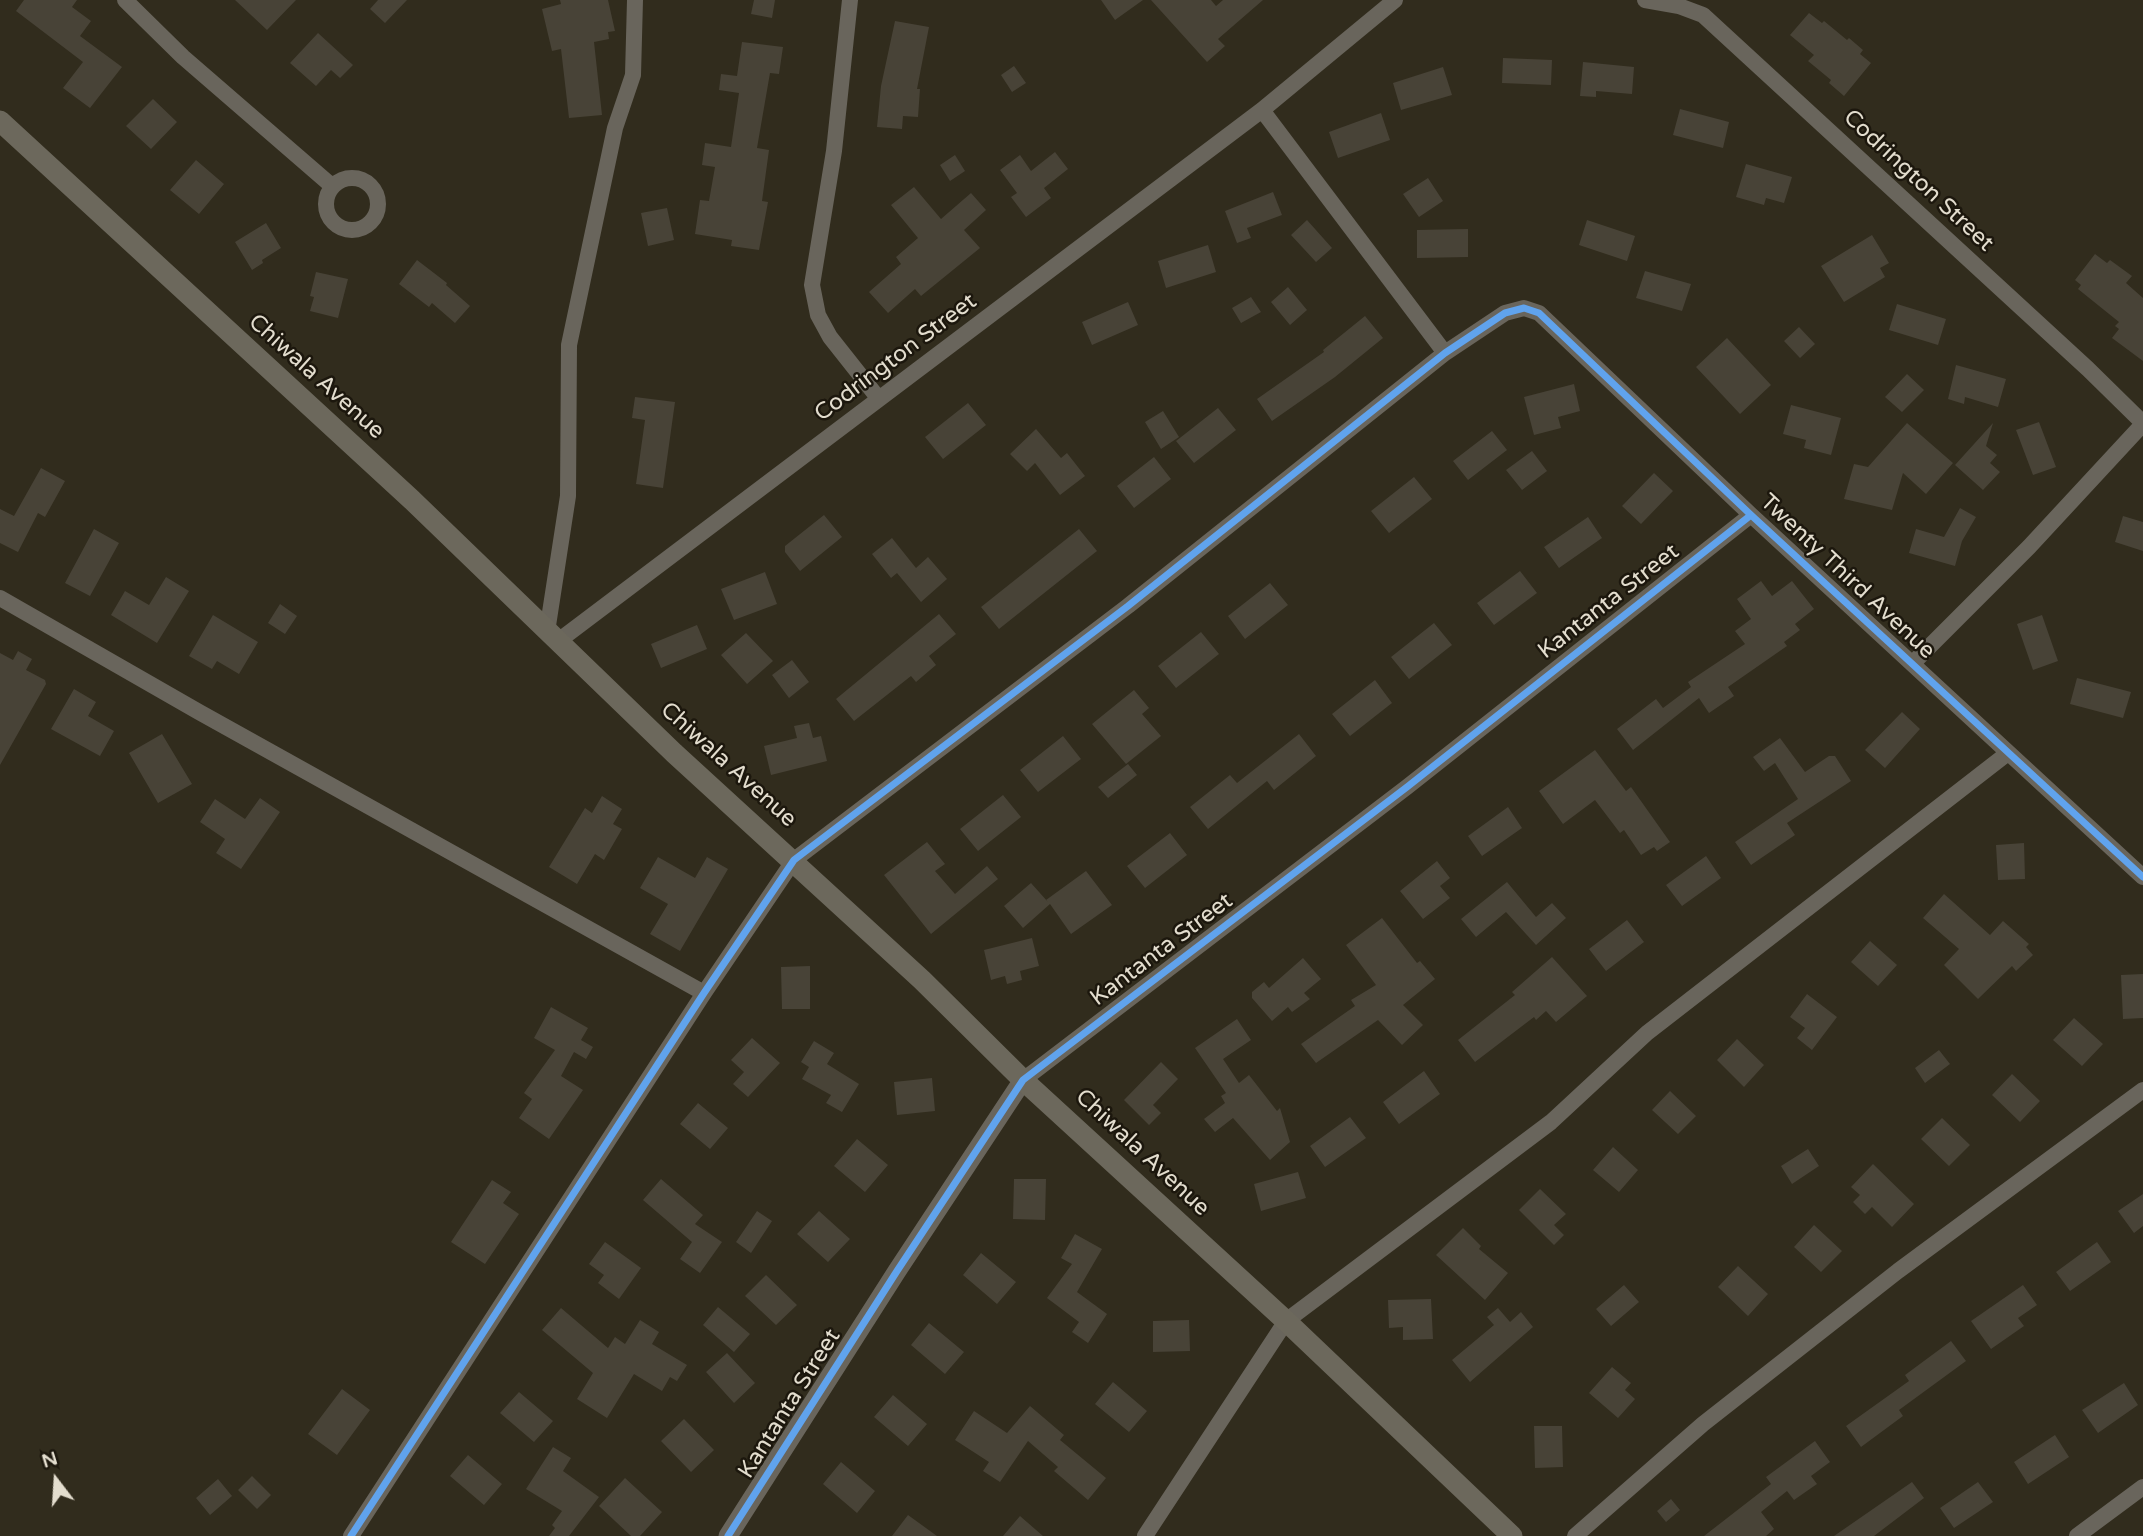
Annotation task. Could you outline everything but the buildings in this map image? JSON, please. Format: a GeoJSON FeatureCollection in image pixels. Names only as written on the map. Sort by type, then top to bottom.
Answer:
{"type":"FeatureCollection","features":[{"type":"Feature","properties":{"kind":"main road","name":"Chiwala Avenue"},"geometry":{"type":"LineString","coordinates":[[0,121],[412,500],[674,753],[794,860],[1023,1080],[1286,1321],[1512,1536]]}},
{"type":"Feature","properties":{"kind":"street"},"geometry":{"type":"LineString","coordinates":[[125,0],[183,57],[332,186]]}},
{"type":"Feature","properties":{"kind":"street"},"geometry":{"type":"LineString","coordinates":[[552,637],[568,496],[569,345],[615,128],[633,75],[635,0]]}},
{"type":"Feature","properties":{"kind":"street"},"geometry":{"type":"LineString","coordinates":[[850,0],[834,151],[812,285],[818,316],[830,337],[879,399]]}},
{"type":"Feature","properties":{"kind":"street","name":"Codrington Street"},"geometry":{"type":"LineString","coordinates":[[552,637],[879,399],[1262,110],[1395,0]]}},
{"type":"Feature","properties":{"kind":"street","name":"Codrington Street"},"geometry":{"type":"LineString","coordinates":[[1645,0],[1679,6],[1703,15],[2088,369],[2143,424]]}},
{"type":"Feature","properties":{"kind":"street"},"geometry":{"type":"LineString","coordinates":[[351,1536],[704,992],[794,860],[1128,606],[1445,353],[1262,110]]}},
{"type":"Feature","properties":{"kind":"street","name":"Twenty Third Avenue"},"geometry":{"type":"LineString","coordinates":[[1445,353],[1505,313],[1524,308],[1539,313],[1751,514],[2143,877]]}},
{"type":"Feature","properties":{"kind":"street"},"geometry":{"type":"LineString","coordinates":[[1913,663],[2029,547],[2143,424]]}},
{"type":"Feature","properties":{"kind":"street","name":"Kantanta Street"},"geometry":{"type":"LineString","coordinates":[[728,1536],[1023,1080],[1407,787],[1751,514]]}},
{"type":"Feature","properties":{"kind":"street"},"geometry":{"type":"LineString","coordinates":[[0,597],[199,712],[704,992]]}},
{"type":"Feature","properties":{"kind":"street"},"geometry":{"type":"LineString","coordinates":[[1145,1536],[1286,1321],[1551,1122],[1647,1032],[2008,753]]}},
{"type":"Feature","properties":{"kind":"street"},"geometry":{"type":"LineString","coordinates":[[1575,1536],[1703,1424],[1887,1279],[2143,1090]]}},
{"type":"Feature","properties":{"kind":"street"},"geometry":{"type":"LineString","coordinates":[[2077,1536],[2143,1487]]}},
{"type":"Feature","properties":{"kind":"cycle path"},"geometry":{"type":"LineString","coordinates":[[351,1536],[704,993],[794,860],[1128,606],[1445,353],[1505,313],[1524,308],[1539,313],[1751,515],[2143,877]]}},
{"type":"Feature","properties":{"kind":"cycle path"},"geometry":{"type":"LineString","coordinates":[[728,1536],[1023,1080],[1407,787],[1751,515]]}}]}
